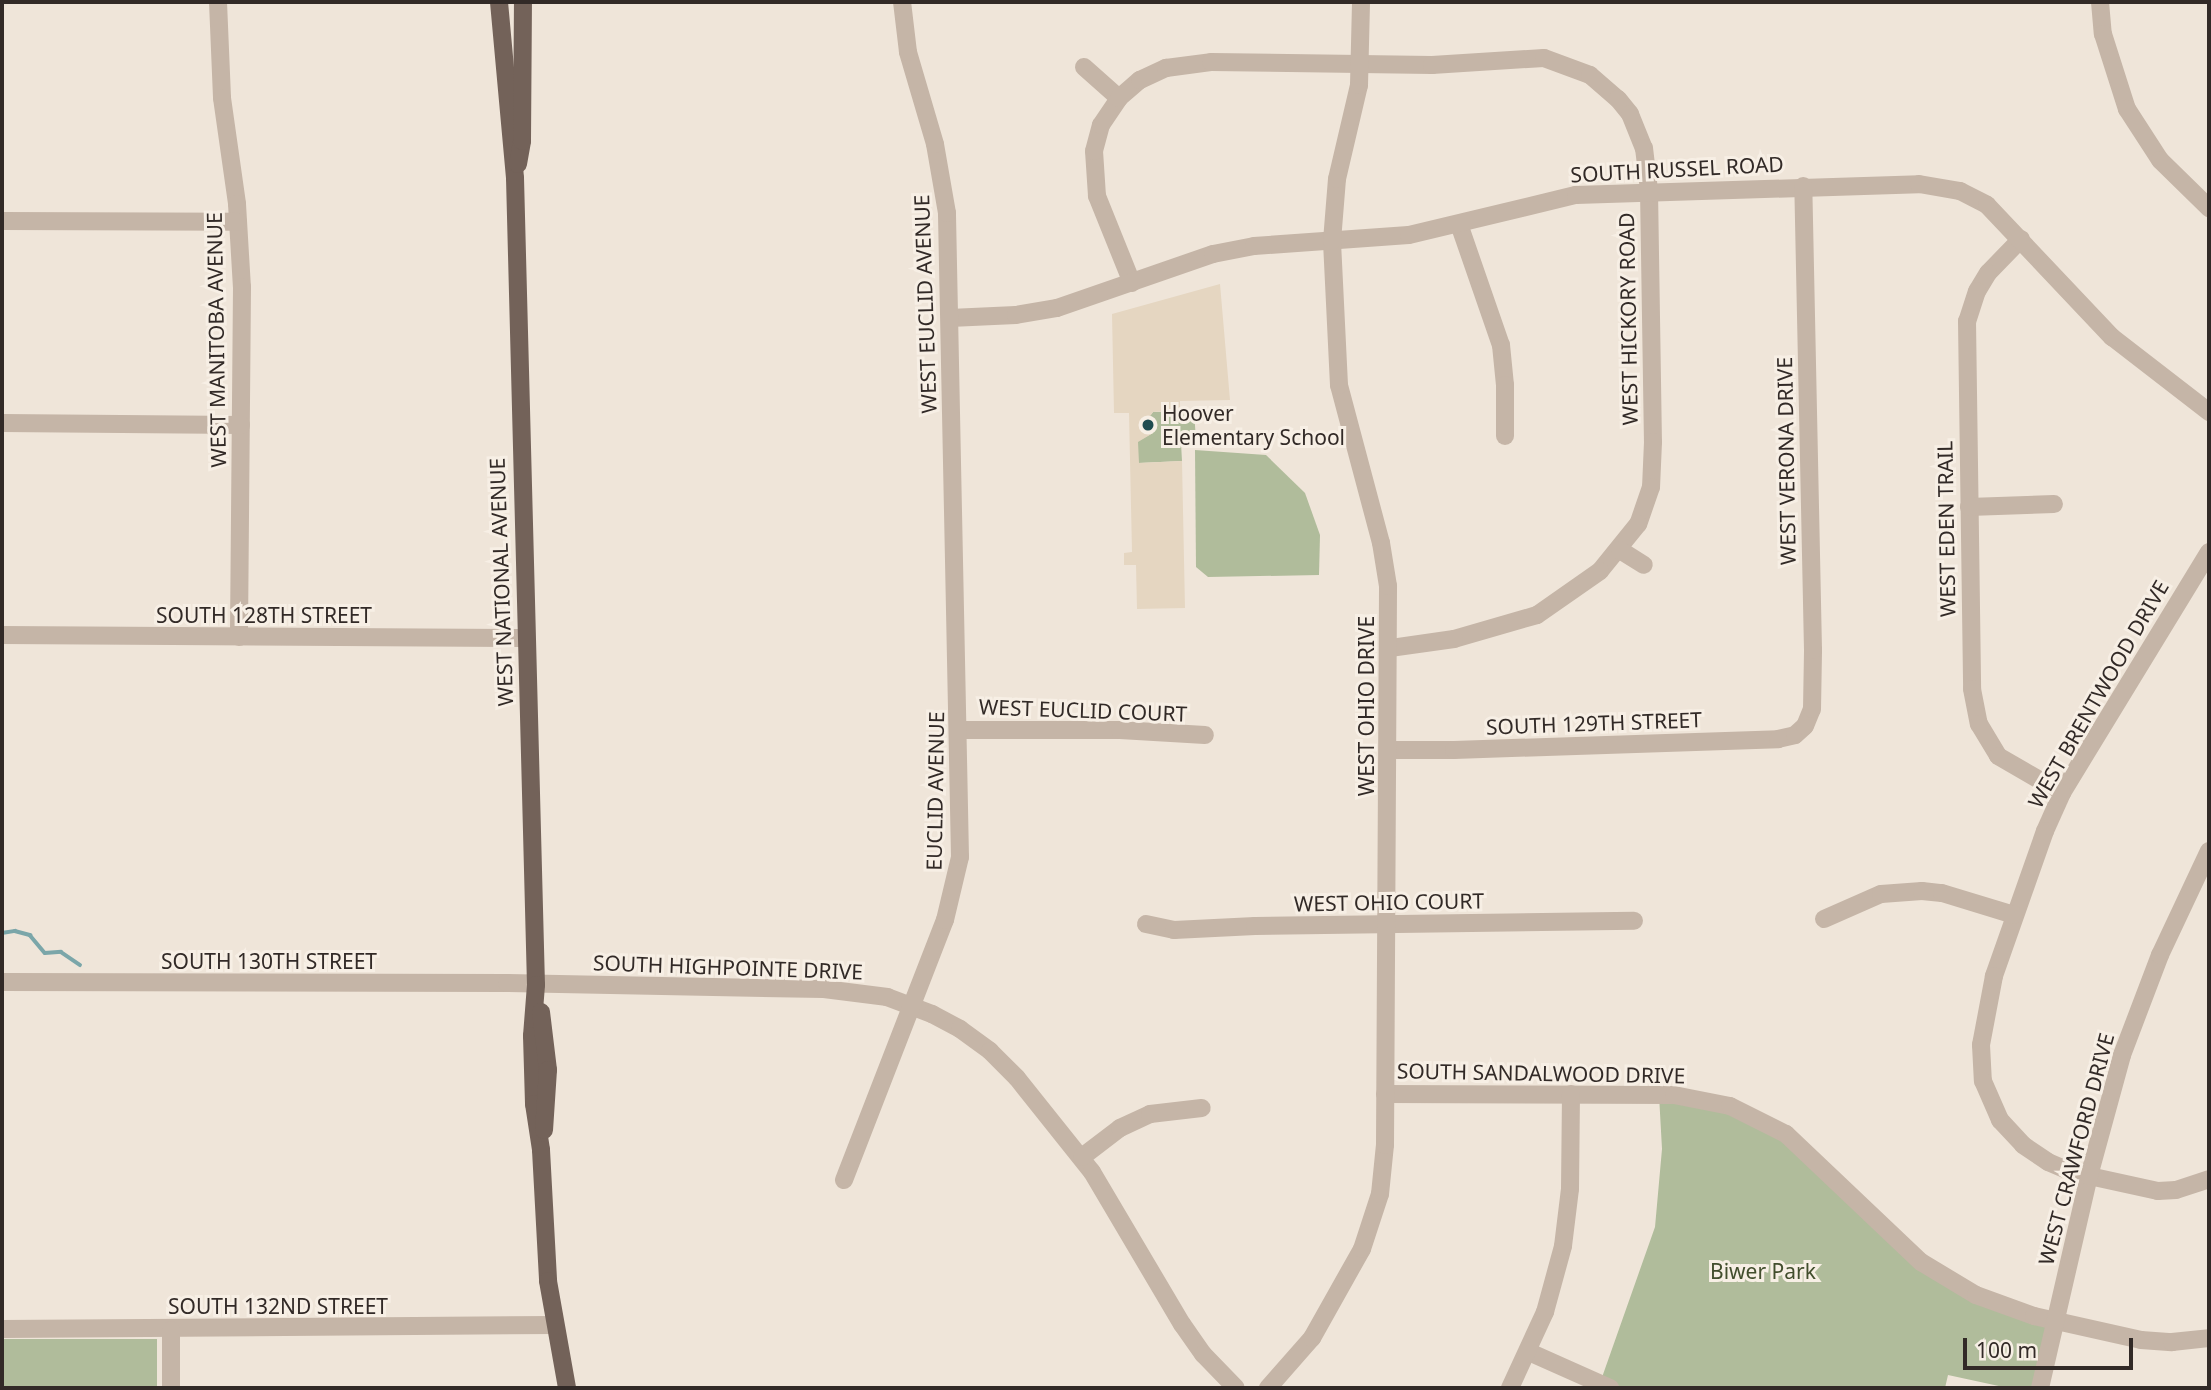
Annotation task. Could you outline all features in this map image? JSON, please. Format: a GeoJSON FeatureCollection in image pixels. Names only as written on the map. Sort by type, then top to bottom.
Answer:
{"type":"FeatureCollection","features":[{"type":"Feature","properties":{"kind":"main road","name":"WEST NATIONAL AVENUE"},"geometry":{"type":"LineString","coordinates":[[499,2],[515,178],[536,985],[548,1070],[548,1103],[541,1150],[554,1325],[567,1388]]}},
{"type":"Feature","properties":{"kind":"main road","name":"WEST NATIONAL AVENUE"},"geometry":{"type":"LineString","coordinates":[[515,178],[522,141],[523,2]]}},
{"type":"Feature","properties":{"kind":"street","name":"WEST MANITOBA AVENUE"},"geometry":{"type":"LineString","coordinates":[[218,2],[222,98],[238,222],[242,287],[239,637]]}},
{"type":"Feature","properties":{"kind":"street","name":"WEST EUCLID AVENUE"},"geometry":{"type":"LineString","coordinates":[[902,2],[908,52],[935,144],[945,193],[956,569]]}},
{"type":"Feature","properties":{"kind":"street","name":"WEST OHIO DRIVE"},"geometry":{"type":"LineString","coordinates":[[1268,1388],[1312,1338],[1362,1249],[1375,1214],[1383,1173],[1390,648],[1388,586],[1383,552],[1339,385],[1332,241],[1333,201],[1356,108],[1361,2]]}},
{"type":"Feature","properties":{"kind":"street"},"geometry":{"type":"LineString","coordinates":[[2100,2],[2103,34],[2127,109],[2160,160],[2209,208]]}},
{"type":"Feature","properties":{"kind":"street","name":"WEST HICKORY ROAD"},"geometry":{"type":"LineString","coordinates":[[1119,98],[1140,80],[1181,65],[1211,62],[1468,64],[1532,58],[1572,66],[1603,84],[1630,114],[1644,148],[1648,190],[1653,467],[1644,509],[1620,550],[1586,582],[1537,615],[1454,639],[1390,648]]}},
{"type":"Feature","properties":{"kind":"street"},"geometry":{"type":"LineString","coordinates":[[1084,67],[1119,98],[1101,125],[1093,170],[1097,195],[1132,283]]}},
{"type":"Feature","properties":{"kind":"street","name":"SOUTH RUSSEL ROAD"},"geometry":{"type":"LineString","coordinates":[[950,318],[1016,315],[1057,308],[1213,254],[1268,244],[1409,235],[1550,199],[1648,190],[1908,183],[1947,188],[1987,205],[2112,337],[2209,412]]}},
{"type":"Feature","properties":{"kind":"street","name":"WEST VERONA DRIVE"},"geometry":{"type":"LineString","coordinates":[[1799,732],[1805,726],[1812,709],[1813,650],[1802,186]]}},
{"type":"Feature","properties":{"kind":"street"},"geometry":{"type":"LineString","coordinates":[[2,222],[238,222]]}},
{"type":"Feature","properties":{"kind":"street"},"geometry":{"type":"LineString","coordinates":[[1459,224],[1501,345],[1505,385],[1505,436]]}},
{"type":"Feature","properties":{"kind":"street","name":"WEST EDEN TRAIL"},"geometry":{"type":"LineString","coordinates":[[2021,239],[1988,273],[1977,291],[1967,321],[1972,689],[1979,724],[1998,756],[2062,793]]}},
{"type":"Feature","properties":{"kind":"street"},"geometry":{"type":"LineString","coordinates":[[2,423],[241,425]]}},
{"type":"Feature","properties":{"kind":"street"},"geometry":{"type":"LineString","coordinates":[[1969,507],[2054,504]]}},
{"type":"Feature","properties":{"kind":"street"},"geometry":{"type":"LineString","coordinates":[[1620,550],[1644,565]]}},
{"type":"Feature","properties":{"kind":"street","name":"WEST BRENTWOOD DRIVE"},"geometry":{"type":"LineString","coordinates":[[2209,552],[2062,793],[2014,915],[1987,1000],[1981,1045],[1983,1081],[2000,1120],[2022,1145],[2048,1162],[2089,1176],[2158,1191],[2176,1190],[2209,1179]]}},
{"type":"Feature","properties":{"kind":"street","name":"EUCLID AVENUE"},"geometry":{"type":"LineString","coordinates":[[844,1180],[945,920],[957,878],[961,820],[956,569]]}},
{"type":"Feature","properties":{"kind":"street","name":"SOUTH 128TH STREET"},"geometry":{"type":"LineString","coordinates":[[2,635],[526,638]]}},
{"type":"Feature","properties":{"kind":"street","name":"WEST EUCLID COURT"},"geometry":{"type":"LineString","coordinates":[[959,730],[1120,730],[1205,735]]}},
{"type":"Feature","properties":{"kind":"street","name":"SOUTH 129TH STREET"},"geometry":{"type":"LineString","coordinates":[[1388,750],[1468,750],[1778,739],[1799,732]]}},
{"type":"Feature","properties":{"kind":"street","name":"WEST CRAWFORD DRIVE"},"geometry":{"type":"LineString","coordinates":[[2040,1388],[2089,1176],[2122,1055],[2173,924],[2209,851]]}},
{"type":"Feature","properties":{"kind":"street"},"geometry":{"type":"LineString","coordinates":[[1824,919],[1881,894],[1922,891],[1942,893],[2014,915]]}},
{"type":"Feature","properties":{"kind":"street","name":"WEST OHIO COURT"},"geometry":{"type":"LineString","coordinates":[[1146,924],[1174,930],[1255,926],[1634,922]]}},
{"type":"Feature","properties":{"kind":"street","name":"SOUTH 130TH STREET"},"geometry":{"type":"LineString","coordinates":[[2,982],[536,985]]}},
{"type":"Feature","properties":{"kind":"street","name":"SOUTH HIGHPOINTE DRIVE"},"geometry":{"type":"LineString","coordinates":[[536,985],[824,989],[872,994],[912,1006],[945,1020],[990,1051],[1017,1078],[1082,1157],[1111,1201],[1182,1324],[1203,1354],[1236,1388]]}},
{"type":"Feature","properties":{"kind":"street","name":"SOUTH SANDALWOOD DRIVE"},"geometry":{"type":"LineString","coordinates":[[1385,1094],[1674,1095],[1701,1098],[1746,1111],[1802,1147],[1931,1270],[2006,1307],[2141,1340],[2172,1342],[2209,1338]]}},
{"type":"Feature","properties":{"kind":"street"},"geometry":{"type":"LineString","coordinates":[[1510,1388],[1529,1352],[1545,1312],[1563,1247],[1570,1189],[1571,1094]]}},
{"type":"Feature","properties":{"kind":"street"},"geometry":{"type":"LineString","coordinates":[[1082,1157],[1141,1117],[1160,1111],[1202,1108]]}},
{"type":"Feature","properties":{"kind":"street","name":"SOUTH 132ND STREET"},"geometry":{"type":"LineString","coordinates":[[2,1329],[171,1330],[554,1325]]}},
{"type":"Feature","properties":{"kind":"street"},"geometry":{"type":"LineString","coordinates":[[171,1330],[171,1388]]}},
{"type":"Feature","properties":{"kind":"street"},"geometry":{"type":"LineString","coordinates":[[1529,1352],[1610,1388]]}},
{"type":"Feature","properties":{"kind":"green space"},"geometry":{"type":"Polygon","coordinates":[[[1194,411],[1196,440],[1181,443],[1182,461],[1138,463],[1138,441],[1153,433],[1147,420],[1153,412],[1194,411]]]}},
{"type":"Feature","properties":{"kind":"green space"},"geometry":{"type":"Polygon","coordinates":[[[1195,450],[1266,455],[1305,493],[1320,535],[1319,575],[1208,577],[1196,567],[1195,450]]]}},
{"type":"Feature","properties":{"kind":"green space","name":"Biwer Park"},"geometry":{"type":"Polygon","coordinates":[[[1659,1095],[1767,1122],[1931,1270],[2056,1321],[2040,1388],[2008,1388],[1948,1375],[1945,1388],[1610,1388],[1600,1383],[1655,1227],[1662,1149],[1659,1095]]]}},
{"type":"Feature","properties":{"kind":"green space"},"geometry":{"type":"Polygon","coordinates":[[[2,1339],[157,1339],[157,1388],[2,1388],[2,1339]]]}},
{"type":"Feature","properties":{"kind":"shaded area"},"geometry":{"type":"Polygon","coordinates":[[[1220,284],[1230,400],[1180,401],[1180,410],[1153,412],[1147,420],[1148,425],[1153,426],[1153,433],[1138,442],[1139,463],[1182,461],[1185,608],[1137,609],[1136,565],[1124,565],[1124,553],[1132,552],[1129,413],[1114,413],[1112,314],[1220,284]]]}},
{"type":"Feature","properties":{"kind":"waterway"},"geometry":{"type":"LineString","coordinates":[[2,933],[15,931],[30,935],[45,953],[61,952],[80,965]]}},
{"type":"Feature","properties":{"kind":"place","name":"Hoover Elementary School"},"geometry":{"type":"Point","coordinates":[1148,425]}}]}
